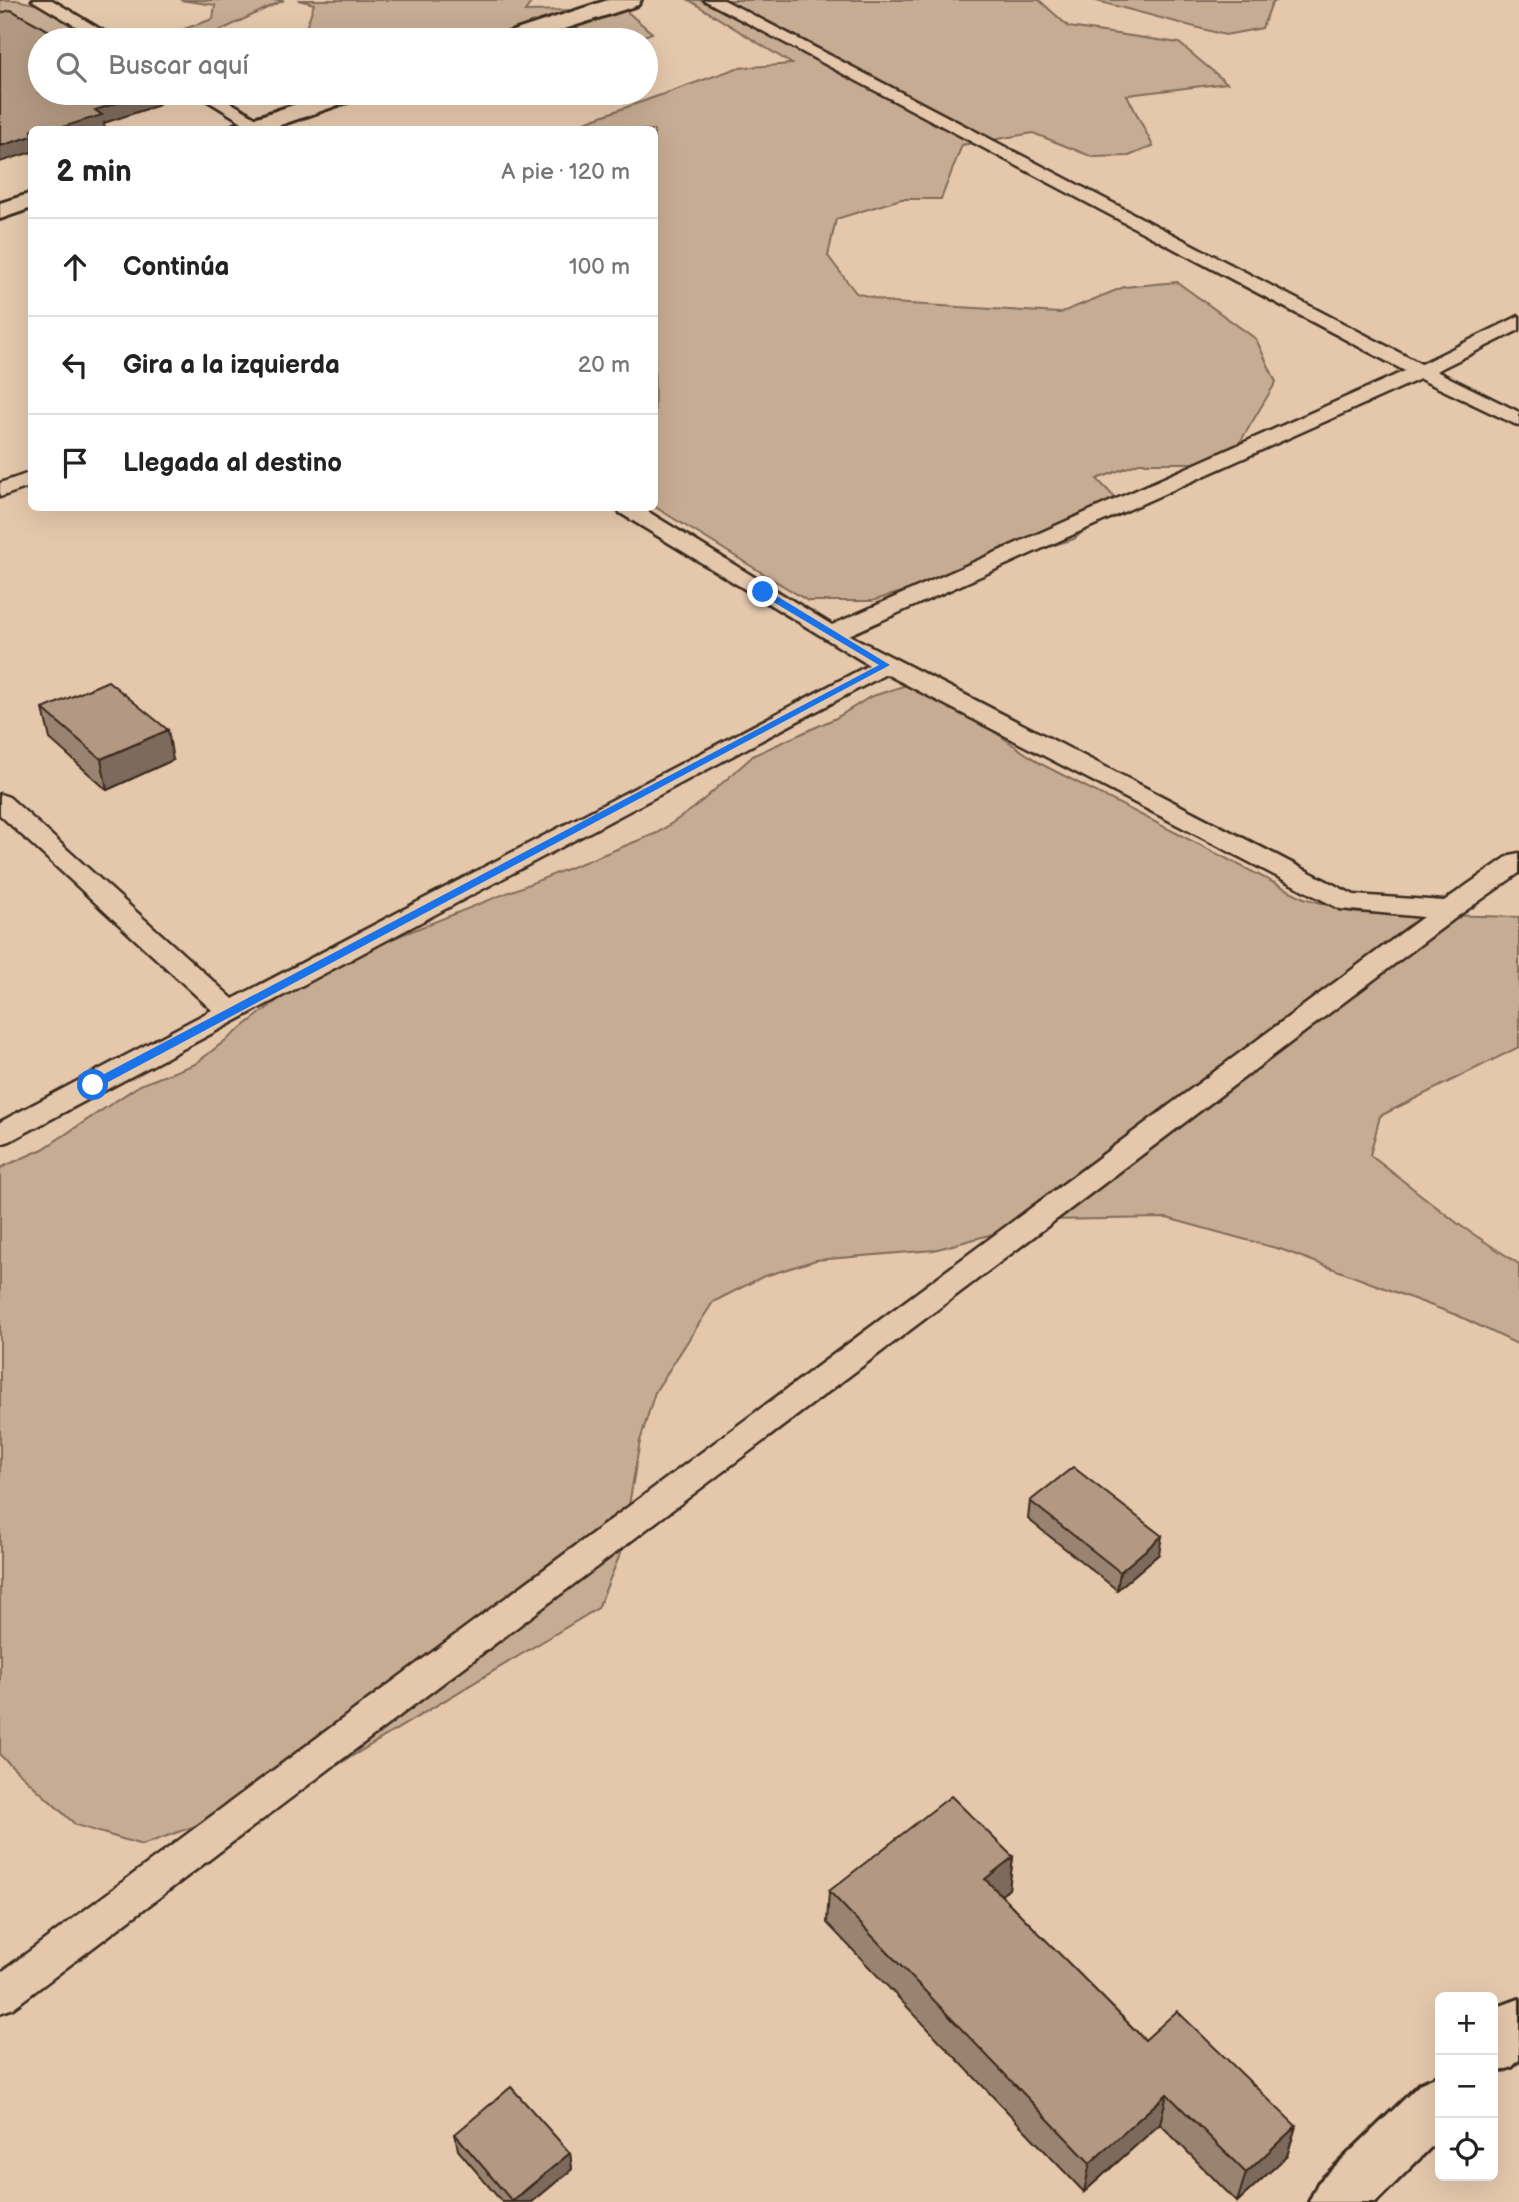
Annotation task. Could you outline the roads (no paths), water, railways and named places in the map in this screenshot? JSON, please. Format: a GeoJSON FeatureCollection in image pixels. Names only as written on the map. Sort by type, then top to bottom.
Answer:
{"type":"FeatureCollection","features":[{"type":"Feature","properties":{"kind":"street"},"geometry":{"type":"LineString","coordinates":[[545,28],[630,0]]}},
{"type":"Feature","properties":{"kind":"street"},"geometry":{"type":"LineString","coordinates":[[252,126],[315,105]]}},
{"type":"Feature","properties":{"kind":"street"},"geometry":{"type":"LineString","coordinates":[[0,211],[28,201]]}},
{"type":"Feature","properties":{"kind":"street"},"geometry":{"type":"LineString","coordinates":[[1498,2044],[1519,2024]]}},
{"type":"Feature","properties":{"kind":"street"},"geometry":{"type":"LineString","coordinates":[[1337,2202],[1435,2106]]}},
{"type":"Feature","properties":{"kind":"lane"},"geometry":{"type":"LineString","coordinates":[[40,0],[89,28]]}},
{"type":"Feature","properties":{"kind":"lane"},"geometry":{"type":"LineString","coordinates":[[712,0],[1420,371],[1519,420]]}},
{"type":"Feature","properties":{"kind":"lane"},"geometry":{"type":"LineString","coordinates":[[219,105],[248,126]]}},
{"type":"Feature","properties":{"kind":"lane"},"geometry":{"type":"LineString","coordinates":[[831,634],[1420,371],[1519,322]]}},
{"type":"Feature","properties":{"kind":"lane"},"geometry":{"type":"LineString","coordinates":[[0,491],[28,480]]}},
{"type":"Feature","properties":{"kind":"lane"},"geometry":{"type":"LineString","coordinates":[[633,511],[886,665],[1349,903],[1449,910]]}},
{"type":"Feature","properties":{"kind":"lane"},"geometry":{"type":"LineString","coordinates":[[0,1134],[886,665]]}},
{"type":"Feature","properties":{"kind":"lane"},"geometry":{"type":"LineString","coordinates":[[0,802],[232,1012]]}},
{"type":"Feature","properties":{"kind":"lane"},"geometry":{"type":"LineString","coordinates":[[0,1995],[1449,910],[1519,861]]}}]}
